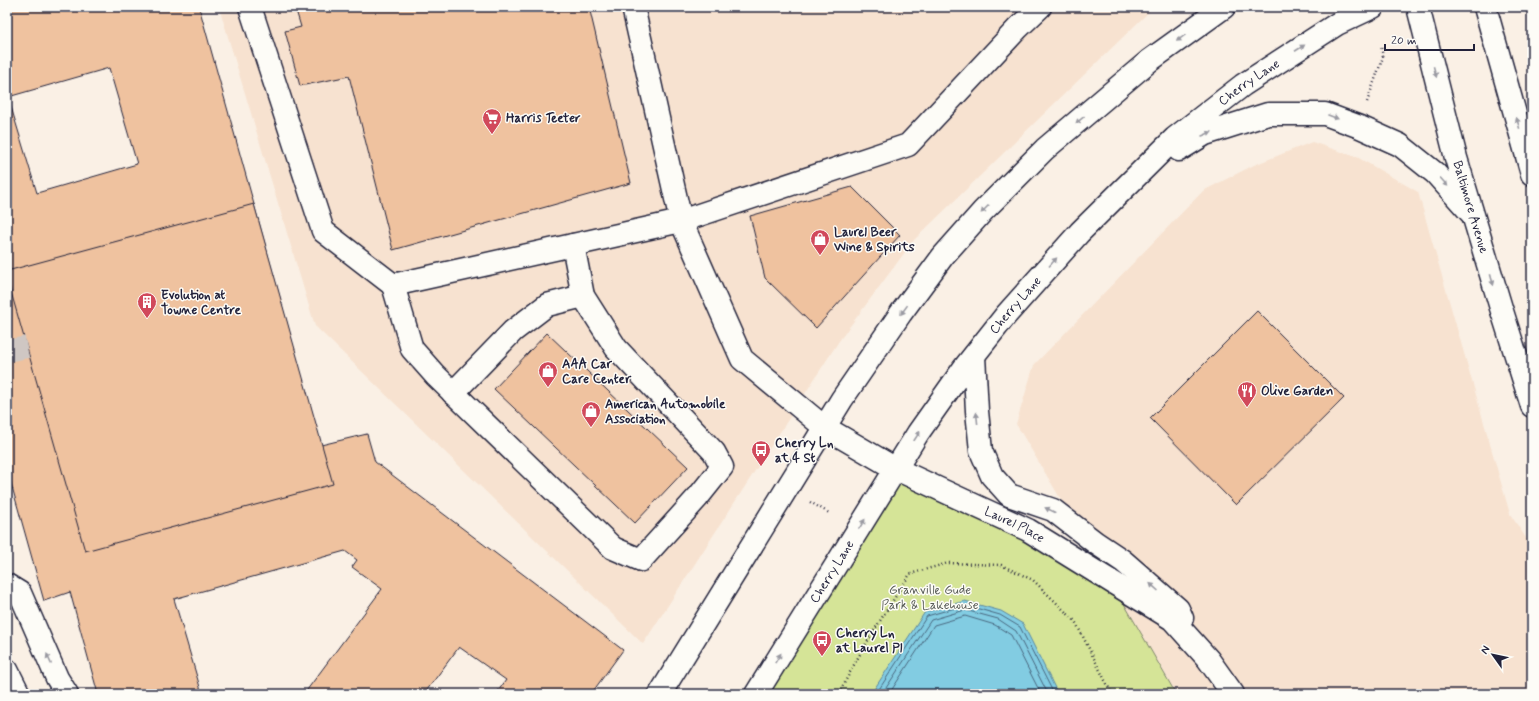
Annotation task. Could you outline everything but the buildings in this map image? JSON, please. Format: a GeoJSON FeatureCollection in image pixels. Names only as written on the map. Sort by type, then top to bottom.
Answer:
{"type":"FeatureCollection","features":[{"type":"Feature","properties":{"kind":"main road"},"geometry":{"type":"LineString","coordinates":[[250,7],[322,231],[393,285],[412,349],[453,393],[613,548],[641,560],[698,497],[722,467],[714,452],[616,348],[583,296],[573,245]]}},
{"type":"Feature","properties":{"kind":"main road","name":"Laurel Place"},"geometry":{"type":"LineString","coordinates":[[632,7],[681,221],[742,359],[824,428],[896,469],[1028,530],[1172,619],[1208,659],[1234,694]]}},
{"type":"Feature","properties":{"kind":"main road"},"geometry":{"type":"LineString","coordinates":[[393,285],[681,221],[908,145],[1018,28],[1040,7]]}},
{"type":"Feature","properties":{"kind":"main road"},"geometry":{"type":"LineString","coordinates":[[660,694],[824,428],[901,313],[943,256],[983,211],[1045,149],[1150,60],[1210,14],[1224,7]]}},
{"type":"Feature","properties":{"kind":"main road","name":"Cherry Lane"},"geometry":{"type":"LineString","coordinates":[[756,694],[918,433],[1006,315],[1080,232],[1175,138],[1243,85],[1337,24],[1372,7]]}},
{"type":"Feature","properties":{"kind":"main road","name":"Baltimore Avenue"},"geometry":{"type":"LineString","coordinates":[[1418,7],[1456,158],[1532,406]]}},
{"type":"Feature","properties":{"kind":"main road"},"geometry":{"type":"LineString","coordinates":[[1485,7],[1532,174]]}},
{"type":"Feature","properties":{"kind":"main road"},"geometry":{"type":"LineString","coordinates":[[1138,176],[1205,134],[1268,114],[1325,114],[1360,127],[1400,145],[1435,173],[1474,215]]}},
{"type":"Feature","properties":{"kind":"main road"},"geometry":{"type":"LineString","coordinates":[[453,393],[513,332],[547,305],[583,296]]}},
{"type":"Feature","properties":{"kind":"main road","name":"Laurel Place"},"geometry":{"type":"LineString","coordinates":[[974,356],[981,451],[992,476],[1009,495],[1053,510],[1096,543],[1123,561],[1178,609],[1192,641]]}},
{"type":"Feature","properties":{"kind":"main road"},"geometry":{"type":"LineString","coordinates":[[7,585],[20,593],[57,678],[67,694]]}},
{"type":"Feature","properties":{"kind":"main road"},"geometry":{"type":"LineString","coordinates":[[7,670],[19,694]]}},
{"type":"Feature","properties":{"kind":"path"},"geometry":{"type":"LineString","coordinates":[[1366,105],[1382,56],[1381,46]]}},
{"type":"Feature","properties":{"kind":"path"},"geometry":{"type":"LineString","coordinates":[[810,502],[829,513]]}},
{"type":"Feature","properties":{"kind":"path"},"geometry":{"type":"LineString","coordinates":[[839,694],[850,671],[871,635],[910,574],[948,563],[1001,566],[1033,580],[1075,621],[1112,694]]}},
{"type":"Feature","properties":{"kind":"shaded area"},"geometry":{"type":"Polygon","coordinates":[[[219,7],[1154,7],[914,240],[839,341],[643,644],[315,326],[219,7]]]}},
{"type":"Feature","properties":{"kind":"shaded area"},"geometry":{"type":"Polygon","coordinates":[[[1312,142],[1357,157],[1418,192],[1510,514],[1532,547],[1532,694],[1177,694],[1016,424],[1034,365],[1203,191],[1254,165],[1312,142]]]}},
{"type":"Feature","properties":{"kind":"green space","name":"Granville Gude Park & Lakehouse"},"geometry":{"type":"Polygon","coordinates":[[[896,469],[1111,581],[1176,694],[745,694],[840,559],[896,469]]]}},
{"type":"Feature","properties":{"kind":"water"},"geometry":{"type":"Polygon","coordinates":[[[965,601],[1001,611],[1023,624],[1058,694],[871,694],[925,612],[965,601]]]}},
{"type":"Feature","properties":{"kind":"tunnel"},"geometry":{"type":"LineString","coordinates":[[7,351],[27,347]]}},
{"type":"Feature","properties":{"kind":"place","name":"Harris Teeter"},"geometry":{"type":"Point","coordinates":[492,135]}},
{"type":"Feature","properties":{"kind":"place","name":"Laurel Beer Wine & Spirits"},"geometry":{"type":"Point","coordinates":[820,256]}},
{"type":"Feature","properties":{"kind":"place","name":"Evolution at Towne Centre"},"geometry":{"type":"Point","coordinates":[147,319]}},
{"type":"Feature","properties":{"kind":"place","name":"AAA Car Care Center"},"geometry":{"type":"Point","coordinates":[548,388]}},
{"type":"Feature","properties":{"kind":"place","name":"Olive Garden"},"geometry":{"type":"Point","coordinates":[1247,408]}},
{"type":"Feature","properties":{"kind":"place","name":"American Automobile Association"},"geometry":{"type":"Point","coordinates":[591,428]}},
{"type":"Feature","properties":{"kind":"place","name":"Cherry Ln at 4 St"},"geometry":{"type":"Point","coordinates":[761,467]}},
{"type":"Feature","properties":{"kind":"place","name":"Cherry Ln at Laurel Pl"},"geometry":{"type":"Point","coordinates":[822,657]}}]}
